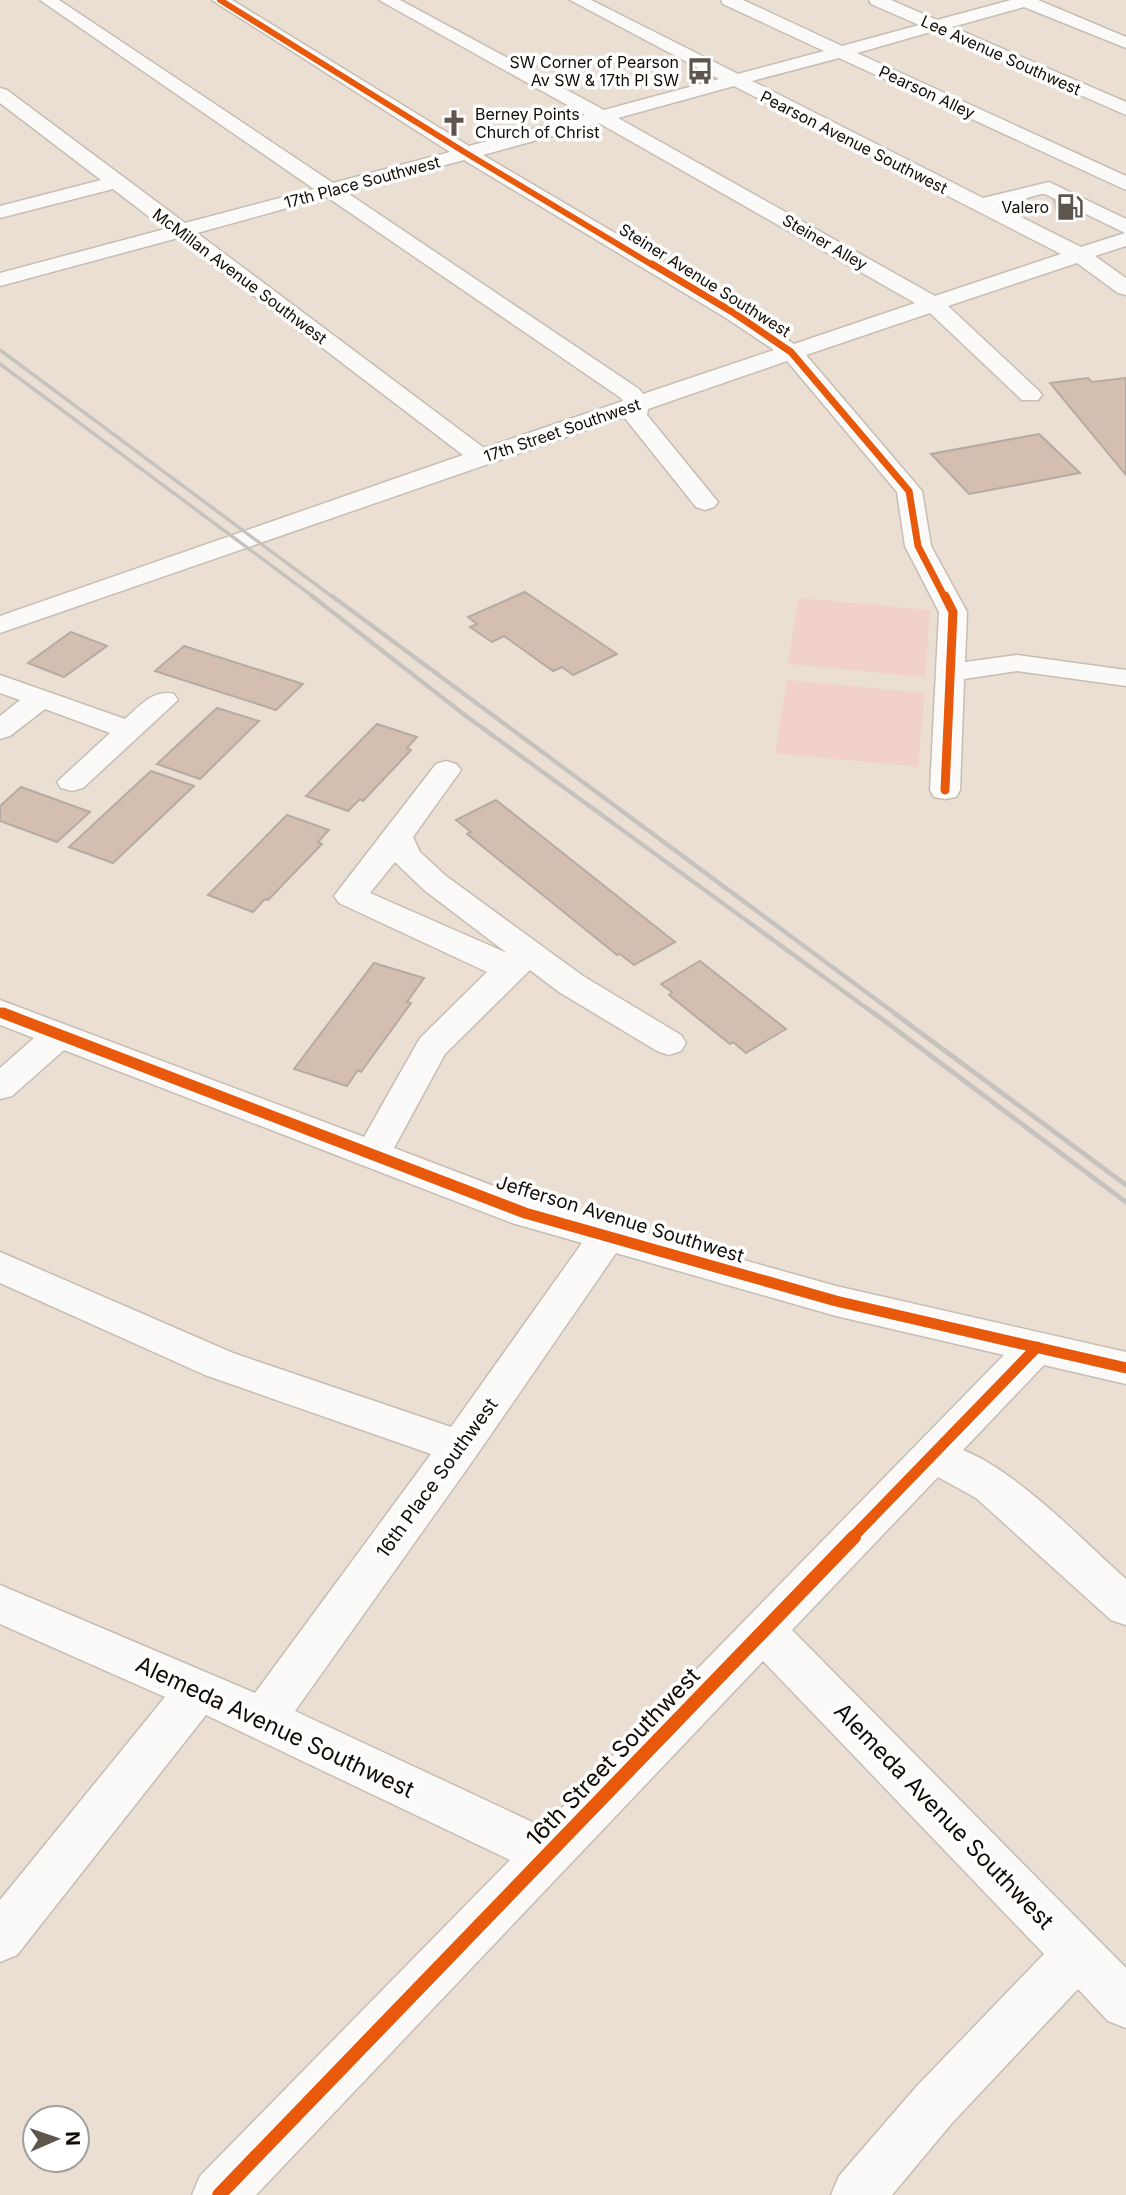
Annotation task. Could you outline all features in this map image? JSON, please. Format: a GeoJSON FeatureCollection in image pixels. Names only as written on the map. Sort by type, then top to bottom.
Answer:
{"type":"FeatureCollection","features":[{"type":"Feature","properties":{"kind":"street"},"geometry":{"type":"LineString","coordinates":[[48,0],[631,394],[636,405],[635,416],[705,502]]}},
{"type":"Feature","properties":{"kind":"street","name":"Steiner Avenue Southwest"},"geometry":{"type":"LineString","coordinates":[[220,0],[467,153],[734,313],[792,352],[909,491],[918,546],[954,612],[945,790]]}},
{"type":"Feature","properties":{"kind":"street","name":"Steiner Alley"},"geometry":{"type":"LineString","coordinates":[[387,0],[933,304],[1030,395]]}},
{"type":"Feature","properties":{"kind":"street","name":"Pearson Avenue Southwest"},"geometry":{"type":"LineString","coordinates":[[578,0],[1078,254],[1126,288]]}},
{"type":"Feature","properties":{"kind":"street","name":"Pearson Alley"},"geometry":{"type":"LineString","coordinates":[[729,0],[1126,184]]}},
{"type":"Feature","properties":{"kind":"street","name":"Lee Avenue Southwest"},"geometry":{"type":"LineString","coordinates":[[877,0],[1126,110]]}},
{"type":"Feature","properties":{"kind":"street"},"geometry":{"type":"LineString","coordinates":[[1027,1],[1126,43]]}},
{"type":"Feature","properties":{"kind":"street","name":"17th Place Southwest"},"geometry":{"type":"LineString","coordinates":[[0,280],[1027,1]]}},
{"type":"Feature","properties":{"kind":"street","name":"McMillan Avenue Southwest"},"geometry":{"type":"LineString","coordinates":[[5,102],[117,181],[481,457]]}},
{"type":"Feature","properties":{"kind":"street"},"geometry":{"type":"LineString","coordinates":[[973,202],[1077,162]]}},
{"type":"Feature","properties":{"kind":"street"},"geometry":{"type":"LineString","coordinates":[[0,212],[117,181]]}},
{"type":"Feature","properties":{"kind":"street"},"geometry":{"type":"LineString","coordinates":[[973,202],[1049,188],[1076,223],[1123,226]]}},
{"type":"Feature","properties":{"kind":"street"},"geometry":{"type":"LineString","coordinates":[[1018,194],[1123,226]]}},
{"type":"Feature","properties":{"kind":"street"},"geometry":{"type":"LineString","coordinates":[[1016,223],[1065,208]]}},
{"type":"Feature","properties":{"kind":"street","name":"17th Street Southwest"},"geometry":{"type":"LineString","coordinates":[[0,625],[481,457],[1078,254],[1123,226]]}},
{"type":"Feature","properties":{"kind":"street"},"geometry":{"type":"LineString","coordinates":[[1078,254],[1126,260]]}},
{"type":"Feature","properties":{"kind":"street"},"geometry":{"type":"LineString","coordinates":[[950,673],[1017,663],[1126,678]]}},
{"type":"Feature","properties":{"kind":"street"},"geometry":{"type":"LineString","coordinates":[[0,683],[128,730]]}},
{"type":"Feature","properties":{"kind":"street"},"geometry":{"type":"LineString","coordinates":[[0,730],[41,698]]}},
{"type":"Feature","properties":{"kind":"street"},"geometry":{"type":"LineString","coordinates":[[72,782],[163,700]]}},
{"type":"Feature","properties":{"kind":"street"},"geometry":{"type":"LineString","coordinates":[[446,770],[398,837],[350,896],[519,960],[571,984],[668,1043]]}},
{"type":"Feature","properties":{"kind":"street"},"geometry":{"type":"LineString","coordinates":[[398,837],[407,857],[519,960]]}},
{"type":"Feature","properties":{"kind":"street"},"geometry":{"type":"LineString","coordinates":[[372,1155],[432,1046],[519,960]]}},
{"type":"Feature","properties":{"kind":"street","name":"Jefferson Avenue Southwest"},"geometry":{"type":"LineString","coordinates":[[0,1012],[525,1213],[836,1301],[1126,1368]]}},
{"type":"Feature","properties":{"kind":"street"},"geometry":{"type":"LineString","coordinates":[[0,1087],[58,1036]]}},
{"type":"Feature","properties":{"kind":"street","name":"16th Place Southwest"},"geometry":{"type":"LineString","coordinates":[[263,1718],[460,1447],[607,1236]]}},
{"type":"Feature","properties":{"kind":"street"},"geometry":{"type":"LineString","coordinates":[[0,1267],[219,1364],[460,1447]]}},
{"type":"Feature","properties":{"kind":"street","name":"16th Street Southwest"},"geometry":{"type":"LineString","coordinates":[[219,2195],[1037,1348]]}},
{"type":"Feature","properties":{"kind":"street"},"geometry":{"type":"LineString","coordinates":[[932,1456],[967,1471],[992,1486],[1126,1606]]}},
{"type":"Feature","properties":{"kind":"street","name":"Alemeda Avenue Southwest"},"geometry":{"type":"LineString","coordinates":[[0,1604],[263,1718],[549,1854]]}},
{"type":"Feature","properties":{"kind":"street","name":"Alemeda Avenue Southwest"},"geometry":{"type":"LineString","coordinates":[[763,1630],[1126,2003]]}},
{"type":"Feature","properties":{"kind":"street"},"geometry":{"type":"LineString","coordinates":[[0,1938],[198,1690]]}},
{"type":"Feature","properties":{"kind":"street"},"geometry":{"type":"LineString","coordinates":[[859,2195],[934,2105],[1078,1954]]}},
{"type":"Feature","properties":{"kind":"shaded area"},"geometry":{"type":"Polygon","coordinates":[[[799,598],[930,610],[925,677],[788,664],[799,598]]]}},
{"type":"Feature","properties":{"kind":"shaded area"},"geometry":{"type":"Polygon","coordinates":[[[787,680],[925,693],[918,767],[775,753],[787,680]]]}},
{"type":"Feature","properties":{"kind":"building"},"geometry":{"type":"Polygon","coordinates":[[[1088,378],[1092,382],[1126,378],[1126,475],[1050,383],[1088,378]]]}},
{"type":"Feature","properties":{"kind":"building"},"geometry":{"type":"Polygon","coordinates":[[[1039,434],[1080,473],[969,494],[931,454],[1039,434]]]}},
{"type":"Feature","properties":{"kind":"building"},"geometry":{"type":"Polygon","coordinates":[[[525,592],[617,654],[573,675],[562,667],[553,671],[504,636],[492,642],[470,627],[477,624],[468,617],[525,592]]]}},
{"type":"Feature","properties":{"kind":"building"},"geometry":{"type":"Polygon","coordinates":[[[71,632],[107,646],[64,677],[28,663],[71,632]]]}},
{"type":"Feature","properties":{"kind":"building"},"geometry":{"type":"Polygon","coordinates":[[[184,646],[303,684],[276,710],[155,671],[184,646]]]}},
{"type":"Feature","properties":{"kind":"building"},"geometry":{"type":"Polygon","coordinates":[[[217,708],[259,721],[200,779],[157,764],[217,708]]]}},
{"type":"Feature","properties":{"kind":"building"},"geometry":{"type":"Polygon","coordinates":[[[377,724],[417,737],[407,748],[411,750],[363,801],[360,799],[348,811],[306,796],[377,724]]]}},
{"type":"Feature","properties":{"kind":"building"},"geometry":{"type":"Polygon","coordinates":[[[151,771],[194,786],[113,863],[69,847],[151,771]]]}},
{"type":"Feature","properties":{"kind":"building"},"geometry":{"type":"Polygon","coordinates":[[[21,787],[90,812],[57,842],[0,821],[0,806],[21,787]]]}},
{"type":"Feature","properties":{"kind":"building"},"geometry":{"type":"Polygon","coordinates":[[[496,800],[675,942],[634,965],[620,954],[617,955],[467,834],[471,832],[456,820],[496,800]]]}},
{"type":"Feature","properties":{"kind":"building"},"geometry":{"type":"Polygon","coordinates":[[[287,815],[329,830],[318,842],[322,844],[268,900],[265,899],[253,912],[208,895],[287,815]]]}},
{"type":"Feature","properties":{"kind":"building"},"geometry":{"type":"Polygon","coordinates":[[[700,961],[786,1029],[746,1053],[733,1042],[730,1044],[669,995],[672,992],[661,984],[700,961]]]}},
{"type":"Feature","properties":{"kind":"building"},"geometry":{"type":"Polygon","coordinates":[[[374,963],[424,978],[407,1002],[411,1003],[361,1072],[358,1070],[347,1086],[294,1069],[374,963]]]}},
{"type":"Feature","properties":{"kind":"tunnel"},"geometry":{"type":"LineString","coordinates":[[1054,205],[1069,201]]}},
{"type":"Feature","properties":{"kind":"railway"},"geometry":{"type":"LineString","coordinates":[[0,350],[334,598]]}},
{"type":"Feature","properties":{"kind":"railway"},"geometry":{"type":"LineString","coordinates":[[0,364],[315,598]]}},
{"type":"Feature","properties":{"kind":"railway"},"geometry":{"type":"LineString","coordinates":[[312,596],[466,716],[876,1015]]}},
{"type":"Feature","properties":{"kind":"railway"},"geometry":{"type":"LineString","coordinates":[[332,596],[897,1015]]}},
{"type":"Feature","properties":{"kind":"railway"},"geometry":{"type":"LineString","coordinates":[[874,1013],[1126,1202]]}},
{"type":"Feature","properties":{"kind":"railway"},"geometry":{"type":"LineString","coordinates":[[894,1013],[1126,1185]]}},
{"type":"Feature","properties":{"kind":"cycle path"},"geometry":{"type":"LineString","coordinates":[[220,0],[466,153],[734,313],[791,352],[909,491],[918,546],[953,612],[945,790]]}},
{"type":"Feature","properties":{"kind":"cycle path"},"geometry":{"type":"LineString","coordinates":[[0,1012],[525,1213],[836,1301],[1126,1368]]}},
{"type":"Feature","properties":{"kind":"cycle path"},"geometry":{"type":"LineString","coordinates":[[219,2195],[1037,1347]]}},
{"type":"Feature","properties":{"kind":"place","name":"SW Corner of Pearson Av SW & 17th Pl SW"},"geometry":{"type":"Point","coordinates":[700,71]}},
{"type":"Feature","properties":{"kind":"place","name":"Berney Points Church of Christ"},"geometry":{"type":"Point","coordinates":[454,123]}},
{"type":"Feature","properties":{"kind":"place","name":"Valero"},"geometry":{"type":"Point","coordinates":[1070,207]}}]}
